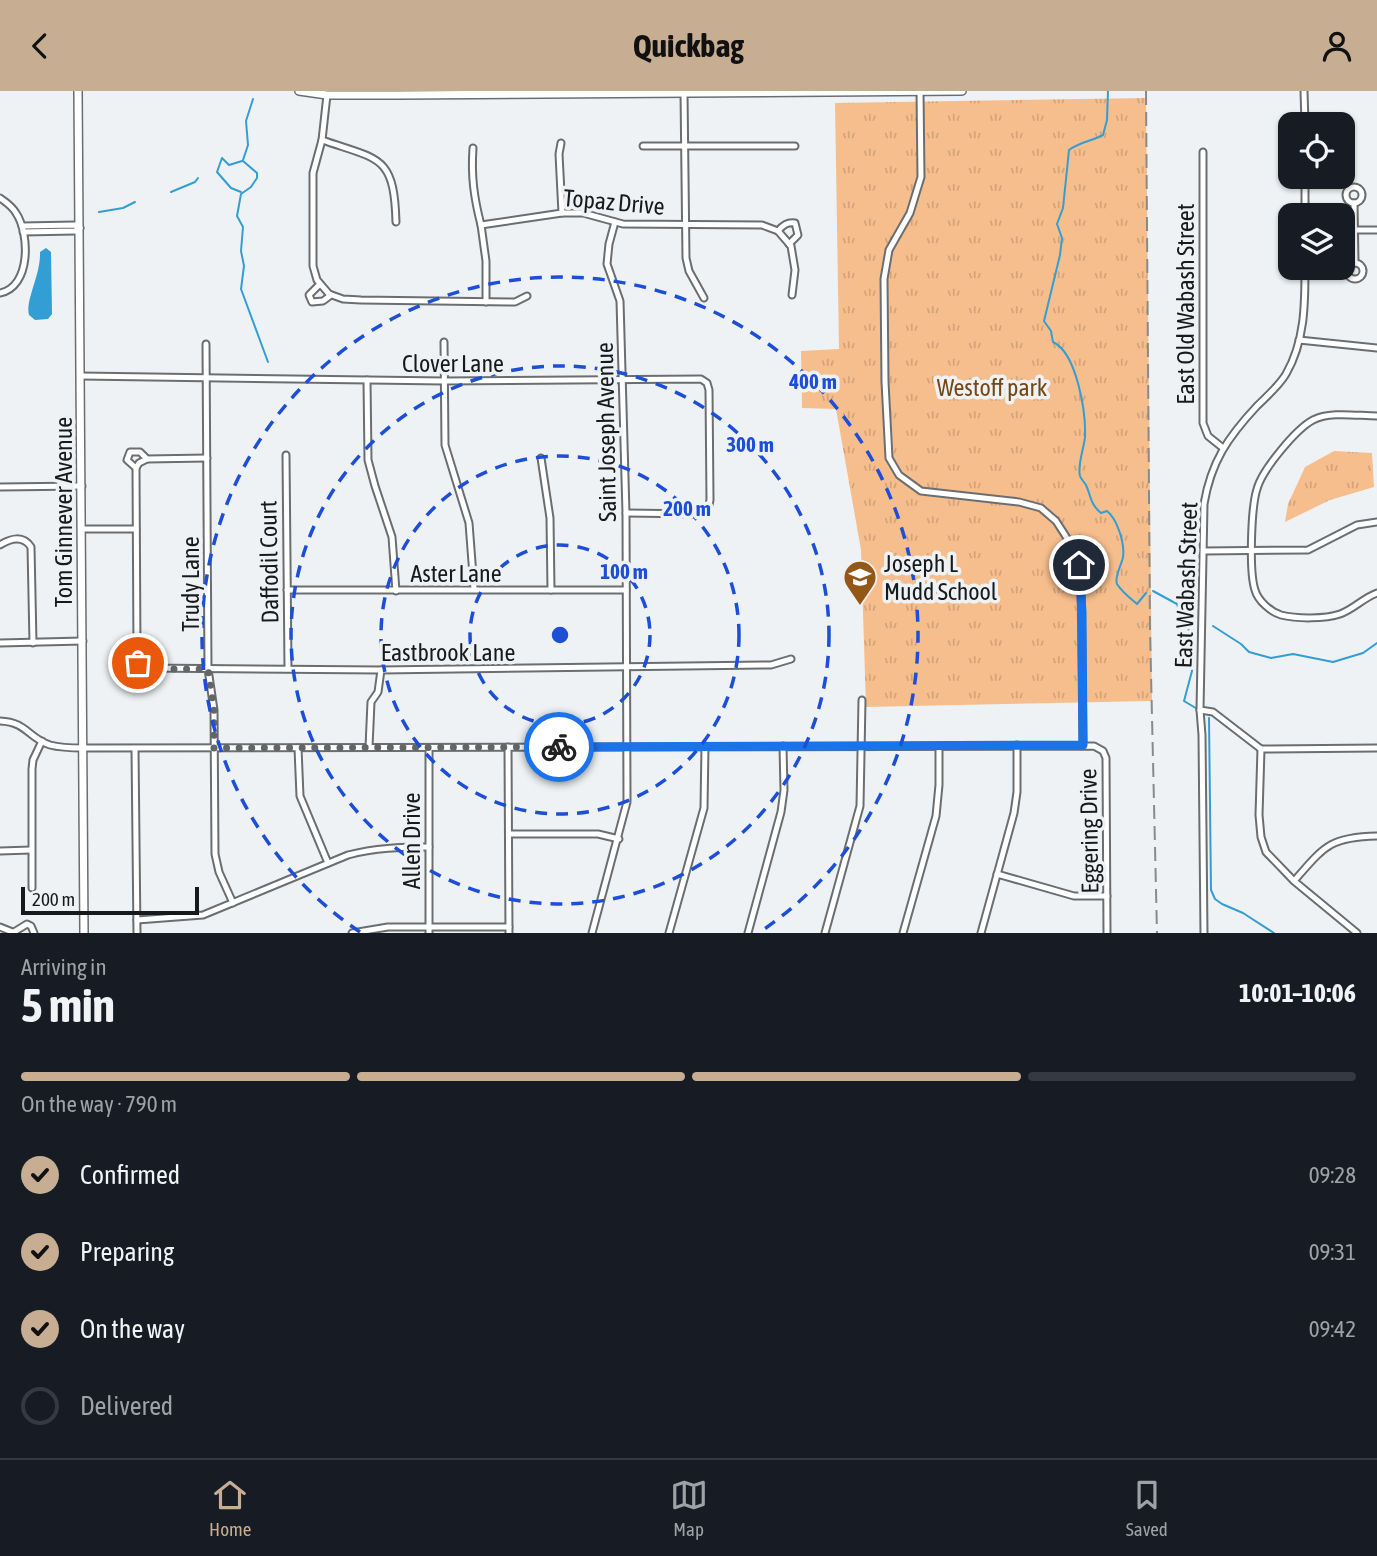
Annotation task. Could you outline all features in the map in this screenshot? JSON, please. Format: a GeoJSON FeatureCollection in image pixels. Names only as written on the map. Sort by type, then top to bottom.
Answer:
{"type":"FeatureCollection","features":[{"type":"Feature","properties":{"kind":"main road","name":"Tom Ginnever Avenue"},"geometry":{"type":"LineString","coordinates":[[78,91],[84,933]]}},
{"type":"Feature","properties":{"kind":"main road"},"geometry":{"type":"LineString","coordinates":[[299,91],[327,95],[962,91]]}},
{"type":"Feature","properties":{"kind":"street"},"geometry":{"type":"LineString","coordinates":[[1304,91],[1304,112]]}},
{"type":"Feature","properties":{"kind":"street"},"geometry":{"type":"LineString","coordinates":[[0,721],[24,726],[42,741],[62,747],[84,748],[1083,745],[1081,582],[1073,549],[1056,521],[1041,508],[1010,501],[921,491],[899,475],[889,458],[884,271],[889,250],[910,213],[921,177],[920,92]]}},
{"type":"Feature","properties":{"kind":"street"},"geometry":{"type":"LineString","coordinates":[[684,93],[686,258],[689,271],[704,298]]}},
{"type":"Feature","properties":{"kind":"street"},"geometry":{"type":"LineString","coordinates":[[327,95],[322,140],[313,165],[312,185],[313,266],[320,284],[331,295],[361,300],[515,302],[527,296]]}},
{"type":"Feature","properties":{"kind":"street"},"geometry":{"type":"LineString","coordinates":[[322,140],[367,155],[384,165],[391,177],[396,222]]}},
{"type":"Feature","properties":{"kind":"street"},"geometry":{"type":"LineString","coordinates":[[561,143],[559,154],[562,213]]}},
{"type":"Feature","properties":{"kind":"street"},"geometry":{"type":"LineString","coordinates":[[643,146],[795,146]]}},
{"type":"Feature","properties":{"kind":"street"},"geometry":{"type":"LineString","coordinates":[[473,148],[473,195],[486,261],[486,302]]}},
{"type":"Feature","properties":{"kind":"street","name":"East Old Wabash Street"},"geometry":{"type":"LineString","coordinates":[[1203,152],[1203,423],[1208,436],[1223,447]]}},
{"type":"Feature","properties":{"kind":"street"},"geometry":{"type":"LineString","coordinates":[[0,198],[15,211],[22,229],[24,268],[20,280],[12,289],[0,293]]}},
{"type":"Feature","properties":{"kind":"street","name":"Topaz Drive"},"geometry":{"type":"LineString","coordinates":[[481,225],[562,213],[583,213],[615,222],[762,225],[778,231],[789,223],[794,223],[798,235],[789,244],[794,259],[792,295]]}},
{"type":"Feature","properties":{"kind":"street","name":"Saint Joseph Avenue"},"geometry":{"type":"LineString","coordinates":[[592,933],[627,802],[623,379],[620,301],[607,264],[615,222]]}},
{"type":"Feature","properties":{"kind":"street"},"geometry":{"type":"LineString","coordinates":[[22,229],[75,230],[80,227]]}},
{"type":"Feature","properties":{"kind":"street"},"geometry":{"type":"LineString","coordinates":[[1355,230],[1377,230]]}},
{"type":"Feature","properties":{"kind":"street"},"geometry":{"type":"LineString","coordinates":[[778,231],[789,244]]}},
{"type":"Feature","properties":{"kind":"street","name":"East Wabash Street"},"geometry":{"type":"LineString","coordinates":[[1204,933],[1200,711],[1204,505],[1207,487],[1223,447],[1286,374],[1299,340],[1304,316],[1305,280]]}},
{"type":"Feature","properties":{"kind":"street"},"geometry":{"type":"LineString","coordinates":[[320,284],[309,295],[312,302],[323,301],[331,295]]}},
{"type":"Feature","properties":{"kind":"street"},"geometry":{"type":"LineString","coordinates":[[1299,340],[1377,348]]}},
{"type":"Feature","properties":{"kind":"street"},"geometry":{"type":"LineString","coordinates":[[444,342],[445,445],[469,523],[474,589]]}},
{"type":"Feature","properties":{"kind":"street","name":"Trudy Lane"},"geometry":{"type":"LineString","coordinates":[[205,344],[208,669],[214,710],[215,854],[219,872],[233,903]]}},
{"type":"Feature","properties":{"kind":"street","name":"Clover Lane"},"geometry":{"type":"LineString","coordinates":[[81,376],[445,381],[695,378],[707,383],[708,510],[700,514],[626,513]]}},
{"type":"Feature","properties":{"kind":"street"},"geometry":{"type":"LineString","coordinates":[[367,380],[368,460],[392,537],[396,591]]}},
{"type":"Feature","properties":{"kind":"street"},"geometry":{"type":"LineString","coordinates":[[1377,416],[1317,418],[1307,423],[1264,473],[1257,488],[1253,508],[1255,591],[1261,601],[1279,614],[1339,614],[1377,593]]}},
{"type":"Feature","properties":{"kind":"street"},"geometry":{"type":"LineString","coordinates":[[137,466],[127,460],[130,452],[140,452],[147,459]]}},
{"type":"Feature","properties":{"kind":"street","name":"Daffodil Court"},"geometry":{"type":"LineString","coordinates":[[286,455],[288,668]]}},
{"type":"Feature","properties":{"kind":"street"},"geometry":{"type":"LineString","coordinates":[[137,466],[147,459],[207,458]]}},
{"type":"Feature","properties":{"kind":"street"},"geometry":{"type":"LineString","coordinates":[[541,458],[550,518],[551,590]]}},
{"type":"Feature","properties":{"kind":"street"},"geometry":{"type":"LineString","coordinates":[[82,529],[136,529],[137,466]]}},
{"type":"Feature","properties":{"kind":"street"},"geometry":{"type":"LineString","coordinates":[[0,487],[82,486]]}},
{"type":"Feature","properties":{"kind":"street"},"geometry":{"type":"LineString","coordinates":[[1204,551],[1308,549],[1357,525],[1377,522]]}},
{"type":"Feature","properties":{"kind":"street","name":"Eastbrook Lane"},"geometry":{"type":"LineString","coordinates":[[136,529],[141,665],[208,669],[627,668],[771,666],[791,659]]}},
{"type":"Feature","properties":{"kind":"street"},"geometry":{"type":"LineString","coordinates":[[0,545],[9,539],[19,539],[25,540],[31,547],[33,643]]}},
{"type":"Feature","properties":{"kind":"street","name":"Aster Lane"},"geometry":{"type":"LineString","coordinates":[[287,590],[626,590]]}},
{"type":"Feature","properties":{"kind":"street"},"geometry":{"type":"LineString","coordinates":[[0,643],[83,641]]}},
{"type":"Feature","properties":{"kind":"street"},"geometry":{"type":"LineString","coordinates":[[369,747],[370,702],[378,692],[381,670]]}},
{"type":"Feature","properties":{"kind":"street"},"geometry":{"type":"LineString","coordinates":[[825,933],[860,806],[862,699]]}},
{"type":"Feature","properties":{"kind":"street"},"geometry":{"type":"LineString","coordinates":[[1200,711],[1213,712],[1261,750],[1377,748]]}},
{"type":"Feature","properties":{"kind":"street"},"geometry":{"type":"LineString","coordinates":[[32,888],[32,769],[42,741]]}},
{"type":"Feature","properties":{"kind":"street"},"geometry":{"type":"LineString","coordinates":[[981,933],[1014,813],[1017,745]]}},
{"type":"Feature","properties":{"kind":"street","name":"Eggering Drive"},"geometry":{"type":"LineString","coordinates":[[1083,745],[1099,748],[1106,758],[1107,933]]}},
{"type":"Feature","properties":{"kind":"street"},"geometry":{"type":"LineString","coordinates":[[669,933],[702,815],[705,795],[705,746]]}},
{"type":"Feature","properties":{"kind":"street"},"geometry":{"type":"LineString","coordinates":[[748,933],[781,812],[784,790],[783,746]]}},
{"type":"Feature","properties":{"kind":"street"},"geometry":{"type":"LineString","coordinates":[[903,933],[936,816],[939,746]]}},
{"type":"Feature","properties":{"kind":"street"},"geometry":{"type":"LineString","coordinates":[[352,933],[388,927],[509,930],[508,747]]}},
{"type":"Feature","properties":{"kind":"street"},"geometry":{"type":"LineString","coordinates":[[298,748],[300,796],[328,863]]}},
{"type":"Feature","properties":{"kind":"street","name":"Allen Drive"},"geometry":{"type":"LineString","coordinates":[[429,748],[429,930]]}},
{"type":"Feature","properties":{"kind":"street"},"geometry":{"type":"LineString","coordinates":[[135,749],[137,933]]}},
{"type":"Feature","properties":{"kind":"street"},"geometry":{"type":"LineString","coordinates":[[1261,750],[1259,815],[1261,838],[1266,852],[1294,881],[1357,933]]}},
{"type":"Feature","properties":{"kind":"street"},"geometry":{"type":"LineString","coordinates":[[509,834],[598,834],[619,839]]}},
{"type":"Feature","properties":{"kind":"street"},"geometry":{"type":"LineString","coordinates":[[1294,881],[1323,849],[1334,842],[1353,836],[1377,836]]}},
{"type":"Feature","properties":{"kind":"street"},"geometry":{"type":"LineString","coordinates":[[136,920],[203,915],[348,855],[377,848],[429,847]]}},
{"type":"Feature","properties":{"kind":"street"},"geometry":{"type":"LineString","coordinates":[[0,851],[31,850]]}},
{"type":"Feature","properties":{"kind":"street"},"geometry":{"type":"LineString","coordinates":[[997,874],[1074,896],[1107,896]]}},
{"type":"Feature","properties":{"kind":"street"},"geometry":{"type":"LineString","coordinates":[[0,927],[14,932],[27,924],[34,933]]}},
{"type":"Feature","properties":{"kind":"green space","name":"Westoff park"},"geometry":{"type":"Polygon","coordinates":[[[1146,98],[1152,701],[866,707],[861,550],[836,409],[802,408],[801,351],[839,349],[835,103],[1146,98]]]}},
{"type":"Feature","properties":{"kind":"green space"},"geometry":{"type":"Polygon","coordinates":[[[1334,451],[1372,453],[1374,487],[1330,500],[1285,522],[1288,504],[1305,467],[1334,451]]]}},
{"type":"Feature","properties":{"kind":"water"},"geometry":{"type":"Polygon","coordinates":[[[46,248],[51,252],[52,314],[48,319],[35,320],[29,315],[29,302],[40,252],[46,248]]]}},
{"type":"Feature","properties":{"kind":"waterway"},"geometry":{"type":"LineString","coordinates":[[1108,91],[1107,120],[1103,135],[1069,150],[1063,208],[1057,224],[1062,238],[1060,255],[1044,321],[1051,331],[1053,342],[1068,358],[1082,399],[1085,437],[1079,467],[1080,476],[1095,506],[1101,513],[1107,511],[1111,515],[1121,538],[1123,557],[1117,574],[1117,584],[1137,604],[1146,593]]}},
{"type":"Feature","properties":{"kind":"waterway"},"geometry":{"type":"LineString","coordinates":[[243,160],[248,145],[246,121],[253,99]]}},
{"type":"Feature","properties":{"kind":"waterway"},"geometry":{"type":"LineString","coordinates":[[241,192],[231,188],[217,172],[222,158],[229,165],[242,161]]}},
{"type":"Feature","properties":{"kind":"waterway"},"geometry":{"type":"LineString","coordinates":[[243,161],[257,173],[257,178],[251,187],[241,194],[237,216],[243,227],[241,251],[244,266],[241,289],[268,362]]}},
{"type":"Feature","properties":{"kind":"waterway"},"geometry":{"type":"LineString","coordinates":[[171,192],[195,182],[198,178]]}},
{"type":"Feature","properties":{"kind":"waterway"},"geometry":{"type":"LineString","coordinates":[[99,212],[123,208],[135,202]]}},
{"type":"Feature","properties":{"kind":"waterway"},"geometry":{"type":"LineString","coordinates":[[1153,591],[1177,604],[1183,622],[1191,633],[1192,671],[1184,701],[1199,710]]}},
{"type":"Feature","properties":{"kind":"waterway"},"geometry":{"type":"LineString","coordinates":[[1183,622],[1190,617]]}},
{"type":"Feature","properties":{"kind":"waterway"},"geometry":{"type":"LineString","coordinates":[[1213,626],[1249,652],[1271,658],[1293,654],[1333,662],[1363,653],[1377,643]]}},
{"type":"Feature","properties":{"kind":"waterway"},"geometry":{"type":"LineString","coordinates":[[1209,718],[1211,890],[1215,899],[1222,904],[1243,913],[1274,933]]}},
{"type":"Feature","properties":{"kind":"railway"},"geometry":{"type":"LineString","coordinates":[[1146,91],[1150,630],[1157,933]]}},
{"type":"Feature","properties":{"kind":"way so far"},"geometry":{"type":"LineString","coordinates":[[138,663],[147,669],[208,669],[214,710],[214,748],[559,747]]}},
{"type":"Feature","properties":{"kind":"place","name":"Joseph L Mudd School"},"geometry":{"type":"Point","coordinates":[860,607]}},
{"type":"Feature","properties":{"kind":"route"},"geometry":{"type":"LineString","coordinates":[[559,747],[1083,745],[1079,565]]}}]}
